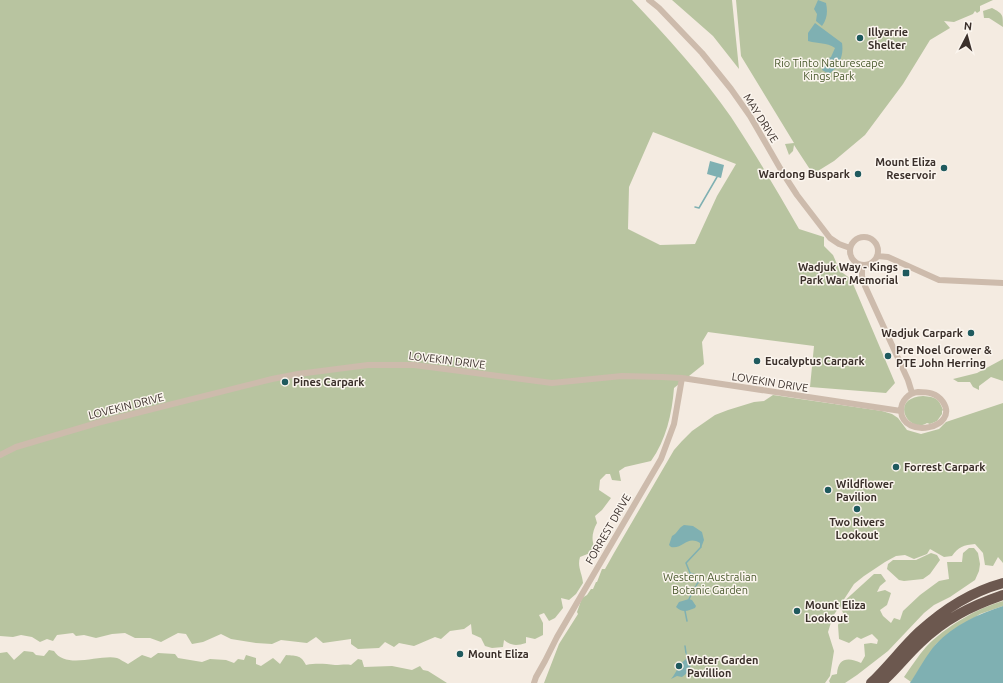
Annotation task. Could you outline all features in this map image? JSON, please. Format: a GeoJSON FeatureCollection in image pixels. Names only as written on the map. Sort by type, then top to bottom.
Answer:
{"type":"FeatureCollection","features":[{"type":"Feature","properties":{"kind":"highway"},"geometry":{"type":"LineString","coordinates":[[870,683],[893,662],[918,633],[950,606],[978,591],[1003,583]]}},
{"type":"Feature","properties":{"kind":"highway"},"geometry":{"type":"LineString","coordinates":[[881,683],[894,672],[919,644],[946,622],[980,603],[1003,596]]}},
{"type":"Feature","properties":{"kind":"street","name":"MAY DRIVE"},"geometry":{"type":"LineString","coordinates":[[649,0],[659,8],[702,53],[731,89],[750,116],[797,196],[830,238],[839,244],[850,248]]}},
{"type":"Feature","properties":{"kind":"street"},"geometry":{"type":"LineString","coordinates":[[860,238],[870,239],[876,246],[877,256],[871,263],[862,265],[854,261],[851,257],[850,248],[856,240],[860,238]]}},
{"type":"Feature","properties":{"kind":"street"},"geometry":{"type":"LineString","coordinates":[[877,256],[888,258],[939,280],[1003,284]]}},
{"type":"Feature","properties":{"kind":"street"},"geometry":{"type":"LineString","coordinates":[[862,265],[862,276],[865,286],[908,380],[912,393]]}},
{"type":"Feature","properties":{"kind":"street","name":"LOVEKIN DRIVE"},"geometry":{"type":"LineString","coordinates":[[0,455],[16,447],[97,423],[272,379],[368,364],[414,365],[552,383],[622,376],[682,378],[901,411]]}},
{"type":"Feature","properties":{"kind":"street","name":"FORREST DRIVE"},"geometry":{"type":"LineString","coordinates":[[534,683],[557,637],[661,459],[674,424],[682,378]]}},
{"type":"Feature","properties":{"kind":"street"},"geometry":{"type":"LineString","coordinates":[[925,392],[939,397],[944,404],[946,412],[944,418],[939,424],[923,428],[906,422],[901,411],[904,399],[912,393],[925,392]]}},
{"type":"Feature","properties":{"kind":"green space"},"geometry":{"type":"Polygon","coordinates":[[[0,0],[632,0],[684,57],[720,101],[749,144],[799,229],[824,237],[824,246],[833,255],[840,271],[851,279],[895,383],[886,393],[810,387],[814,346],[708,332],[702,342],[704,364],[674,388],[672,407],[664,436],[651,461],[625,467],[619,471],[621,481],[612,480],[610,474],[606,474],[600,480],[599,490],[611,498],[602,510],[595,516],[597,523],[593,533],[593,539],[595,549],[580,557],[579,567],[583,583],[576,594],[569,600],[561,598],[563,608],[555,618],[549,621],[544,613],[539,615],[543,623],[543,635],[535,639],[526,637],[526,643],[523,644],[512,644],[504,640],[503,647],[492,648],[485,646],[481,638],[472,634],[471,624],[464,629],[450,631],[441,639],[435,637],[414,646],[399,643],[394,647],[385,642],[379,648],[358,649],[351,644],[351,639],[323,643],[316,637],[307,643],[281,640],[272,644],[231,639],[221,634],[203,642],[192,644],[186,634],[178,633],[161,642],[150,638],[135,638],[125,633],[112,634],[96,638],[84,635],[76,636],[73,633],[57,635],[53,641],[47,639],[40,642],[32,637],[21,635],[13,637],[0,636],[0,0]],[[653,132],[629,187],[628,229],[660,245],[695,244],[717,196],[736,164],[653,132]]]}},
{"type":"Feature","properties":{"kind":"green space"},"geometry":{"type":"Polygon","coordinates":[[[672,0],[732,0],[739,69],[713,36],[672,0]]]}},
{"type":"Feature","properties":{"kind":"green space","name":"Rio Tinto Naturescape Kings Park"},"geometry":{"type":"Polygon","coordinates":[[[736,0],[993,0],[980,6],[980,11],[977,13],[975,11],[973,14],[954,22],[944,21],[950,28],[930,40],[903,84],[865,135],[834,161],[813,174],[794,145],[793,151],[789,155],[785,144],[794,143],[741,56],[736,0]]]}},
{"type":"Feature","properties":{"kind":"green space"},"geometry":{"type":"Polygon","coordinates":[[[992,8],[1002,15],[1003,27],[989,18],[984,18],[983,11],[992,8]]]}},
{"type":"Feature","properties":{"kind":"green space"},"geometry":{"type":"Polygon","coordinates":[[[1003,359],[1003,381],[991,377],[979,386],[979,390],[973,387],[970,382],[958,382],[953,379],[977,373],[1003,359]]]}},
{"type":"Feature","properties":{"kind":"green space","name":"Western Australian Botanic Garden"},"geometry":{"type":"Polygon","coordinates":[[[773,395],[882,411],[892,414],[898,418],[907,430],[921,434],[939,429],[946,422],[1003,403],[1003,563],[998,557],[993,566],[985,565],[983,553],[975,544],[962,547],[952,556],[944,557],[930,549],[927,554],[914,559],[905,555],[896,556],[864,576],[854,584],[841,604],[874,574],[881,574],[886,581],[880,586],[877,592],[885,590],[891,593],[887,605],[880,610],[883,616],[891,623],[894,618],[900,620],[903,611],[920,595],[939,581],[949,579],[947,562],[962,562],[963,553],[969,548],[974,548],[978,553],[980,564],[975,580],[950,597],[934,605],[924,613],[888,651],[845,683],[830,683],[829,681],[832,675],[837,674],[839,665],[844,660],[852,660],[861,663],[865,656],[864,644],[877,644],[878,640],[872,634],[861,639],[857,637],[849,643],[839,639],[838,625],[843,613],[840,606],[833,616],[828,632],[834,651],[830,676],[825,683],[544,683],[559,644],[578,614],[577,612],[582,598],[587,595],[591,589],[593,589],[602,569],[605,569],[674,450],[692,431],[715,415],[754,402],[764,401],[773,395]]]}},
{"type":"Feature","properties":{"kind":"green space"},"geometry":{"type":"Polygon","coordinates":[[[923,396],[936,399],[940,403],[943,410],[942,414],[937,421],[930,424],[914,424],[905,415],[904,409],[906,403],[912,398],[923,396]]]}},
{"type":"Feature","properties":{"kind":"green space"},"geometry":{"type":"Polygon","coordinates":[[[931,553],[937,555],[940,560],[930,574],[923,579],[904,581],[899,580],[887,569],[888,564],[893,560],[916,560],[931,553]]]}},
{"type":"Feature","properties":{"kind":"green space"},"geometry":{"type":"Polygon","coordinates":[[[1003,601],[1003,606],[980,614],[936,644],[911,682],[904,677],[926,647],[942,632],[972,613],[1003,601]]]}},
{"type":"Feature","properties":{"kind":"green space"},"geometry":{"type":"Polygon","coordinates":[[[49,650],[54,651],[59,657],[67,660],[75,661],[110,657],[117,658],[128,664],[142,655],[151,658],[158,653],[175,654],[178,658],[202,662],[210,659],[226,660],[234,663],[238,659],[244,660],[246,655],[256,658],[256,664],[261,666],[273,658],[280,664],[286,655],[302,659],[306,665],[351,665],[358,659],[362,660],[364,667],[392,666],[412,670],[420,666],[423,670],[428,671],[447,683],[0,683],[0,653],[7,652],[14,660],[24,651],[33,652],[36,655],[44,656],[49,650]]]}},
{"type":"Feature","properties":{"kind":"water"},"geometry":{"type":"Polygon","coordinates":[[[818,0],[826,3],[827,6],[826,18],[822,26],[816,21],[817,14],[814,9],[818,0]]]}},
{"type":"Feature","properties":{"kind":"water"},"geometry":{"type":"Polygon","coordinates":[[[815,23],[842,43],[840,61],[836,68],[829,74],[822,70],[825,60],[831,57],[835,48],[825,44],[808,41],[808,33],[815,23]]]}},
{"type":"Feature","properties":{"kind":"water"},"geometry":{"type":"Polygon","coordinates":[[[710,161],[724,165],[721,178],[707,174],[710,161]]]}},
{"type":"Feature","properties":{"kind":"water"},"geometry":{"type":"Polygon","coordinates":[[[684,525],[693,526],[702,532],[704,540],[701,548],[700,543],[696,541],[689,541],[675,547],[671,547],[669,545],[672,536],[684,525]]]}},
{"type":"Feature","properties":{"kind":"water"},"geometry":{"type":"Polygon","coordinates":[[[689,599],[692,600],[696,606],[695,608],[685,611],[676,607],[679,602],[689,599]]]}},
{"type":"Feature","properties":{"kind":"water"},"geometry":{"type":"Polygon","coordinates":[[[1003,606],[1003,683],[910,683],[929,653],[943,637],[967,621],[1003,606]]]}},
{"type":"Feature","properties":{"kind":"water"},"geometry":{"type":"Polygon","coordinates":[[[686,653],[690,660],[690,669],[682,677],[677,676],[671,679],[686,659],[686,653]]]}},
{"type":"Feature","properties":{"kind":"waterway"},"geometry":{"type":"LineString","coordinates":[[695,207],[699,208],[717,177]]}},
{"type":"Feature","properties":{"kind":"waterway"},"geometry":{"type":"LineString","coordinates":[[689,599],[702,578],[690,573],[686,563],[701,547]]}},
{"type":"Feature","properties":{"kind":"waterway"},"geometry":{"type":"LineString","coordinates":[[685,611],[687,621]]}},
{"type":"Feature","properties":{"kind":"waterway"},"geometry":{"type":"LineString","coordinates":[[685,646],[686,653]]}},
{"type":"Feature","properties":{"kind":"place","name":"Illyarrie Shelter"},"geometry":{"type":"Point","coordinates":[860,38]}},
{"type":"Feature","properties":{"kind":"place","name":"Mount Eliza Reservoir"},"geometry":{"type":"Point","coordinates":[944,168]}},
{"type":"Feature","properties":{"kind":"place","name":"Wardong Buspark"},"geometry":{"type":"Point","coordinates":[858,174]}},
{"type":"Feature","properties":{"kind":"place","name":"Wadjuk Way - Kings Park War Memorial"},"geometry":{"type":"Point","coordinates":[906,273]}},
{"type":"Feature","properties":{"kind":"place","name":"Wadjuk Carpark"},"geometry":{"type":"Point","coordinates":[971,333]}},
{"type":"Feature","properties":{"kind":"place","name":"Pre Noel Grower & PTE John Herring"},"geometry":{"type":"Point","coordinates":[888,356]}},
{"type":"Feature","properties":{"kind":"place","name":"Eucalyptus Carpark"},"geometry":{"type":"Point","coordinates":[757,361]}},
{"type":"Feature","properties":{"kind":"place","name":"Pines Carpark"},"geometry":{"type":"Point","coordinates":[285,382]}},
{"type":"Feature","properties":{"kind":"place","name":"Forrest Carpark"},"geometry":{"type":"Point","coordinates":[896,467]}},
{"type":"Feature","properties":{"kind":"place","name":"Wildflower Pavilion"},"geometry":{"type":"Point","coordinates":[828,490]}},
{"type":"Feature","properties":{"kind":"place","name":"Two Rivers Lookout"},"geometry":{"type":"Point","coordinates":[857,509]}},
{"type":"Feature","properties":{"kind":"place","name":"Mount Eliza Lookout"},"geometry":{"type":"Point","coordinates":[797,611]}},
{"type":"Feature","properties":{"kind":"place","name":"Mount Eliza"},"geometry":{"type":"Point","coordinates":[460,654]}},
{"type":"Feature","properties":{"kind":"place","name":"Water Garden Pavillion"},"geometry":{"type":"Point","coordinates":[679,666]}}]}
